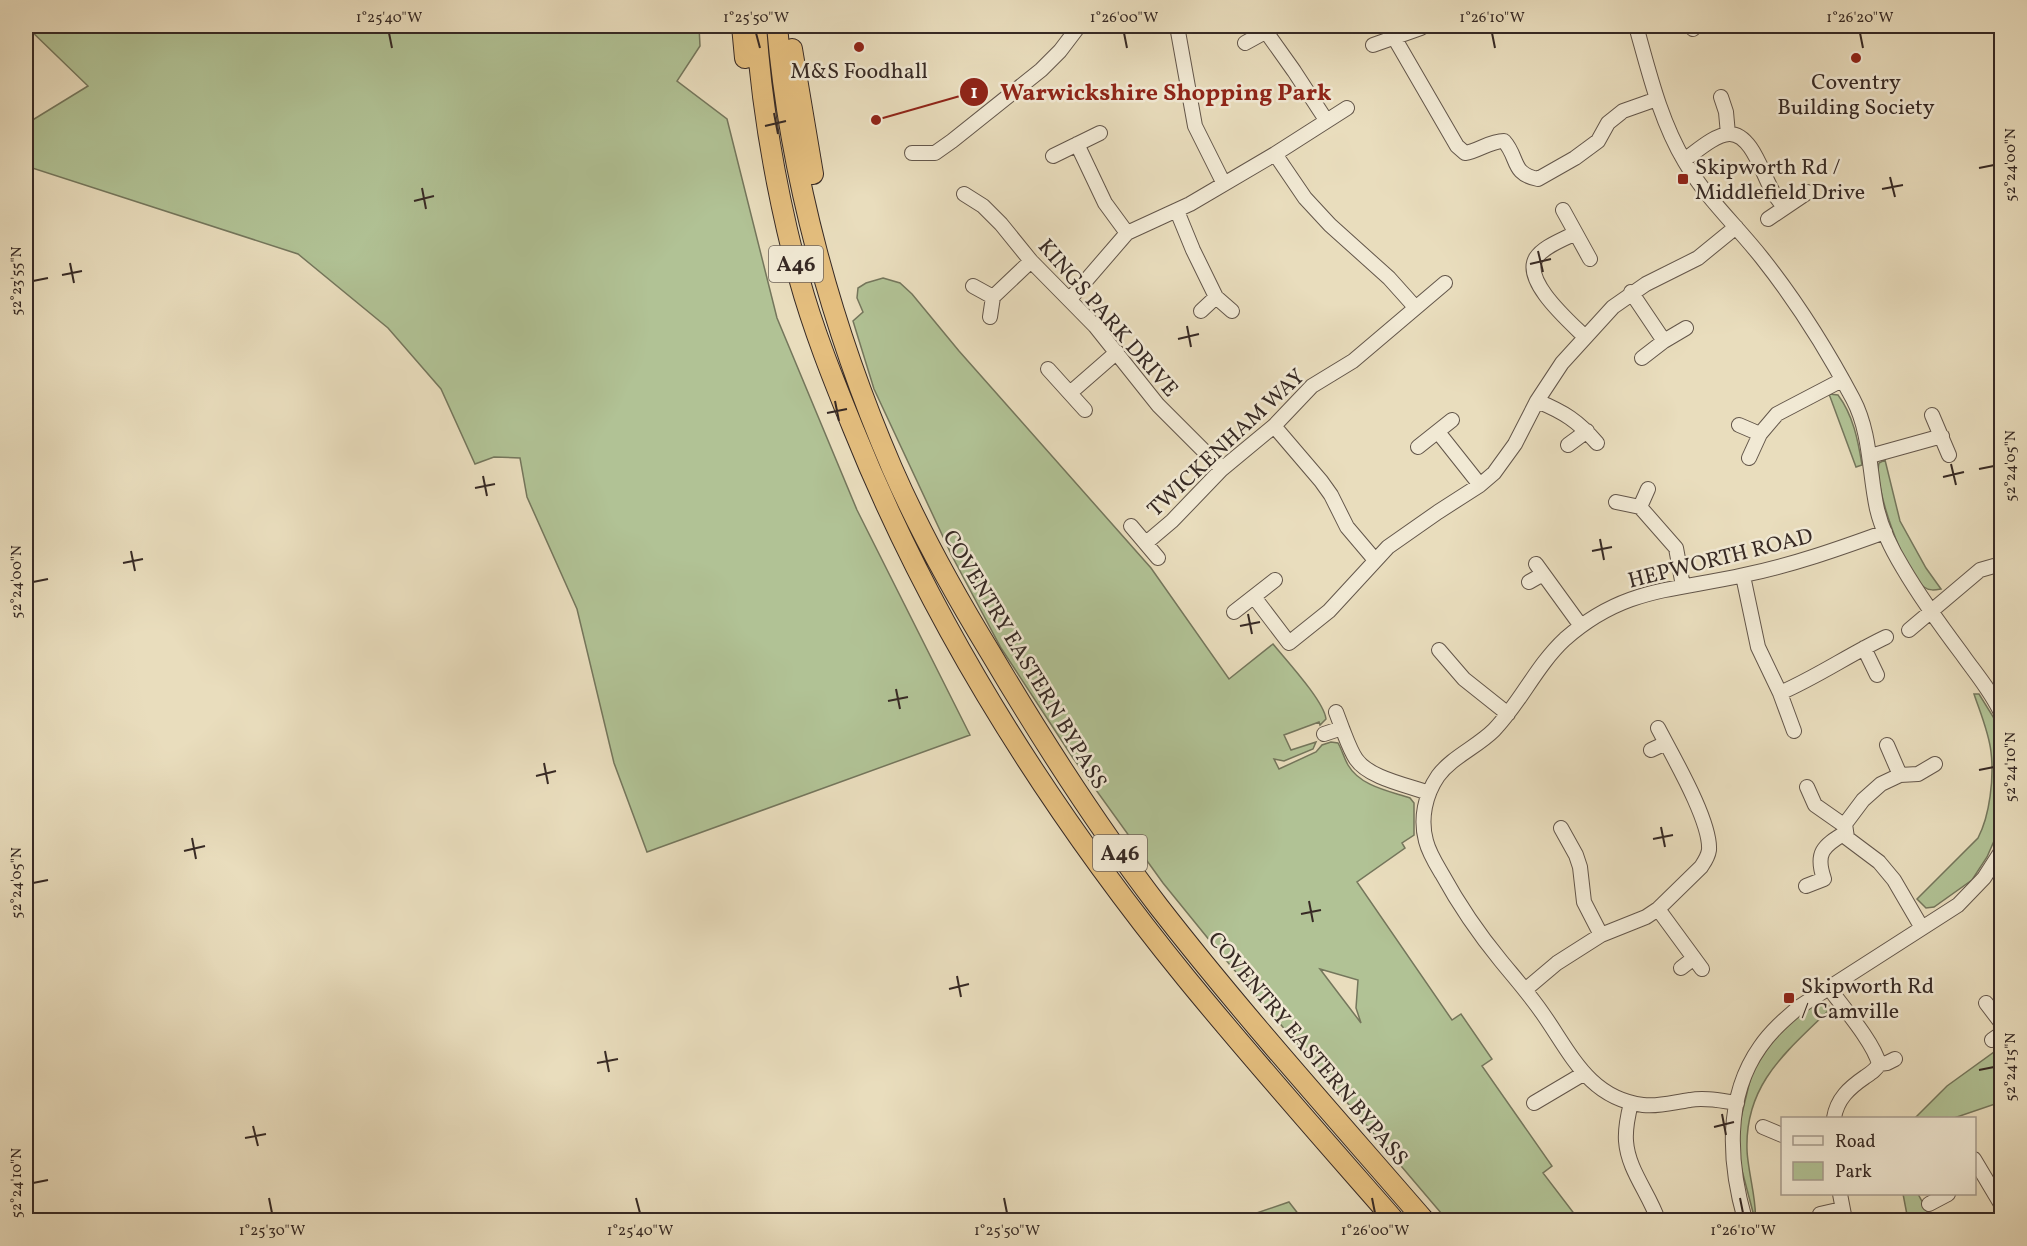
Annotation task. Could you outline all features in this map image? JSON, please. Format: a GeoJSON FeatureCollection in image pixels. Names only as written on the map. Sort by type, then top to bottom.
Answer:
{"type":"FeatureCollection","features":[{"type":"Feature","properties":{"kind":"highway"},"geometry":{"type":"LineString","coordinates":[[742,26],[747,86],[760,165],[788,282],[813,365],[835,420],[878,492]]}},
{"type":"Feature","properties":{"kind":"highway","name":"COVENTRY EASTERN BYPASS"},"geometry":{"type":"LineString","coordinates":[[756,26],[760,84],[770,152],[799,279],[827,366],[878,492],[942,619],[1026,759],[1130,906],[1186,977],[1394,1221]]}},
{"type":"Feature","properties":{"kind":"highway","name":"COVENTRY EASTERN BYPASS"},"geometry":{"type":"LineString","coordinates":[[777,26],[790,125],[808,215],[828,289],[850,358],[882,442],[922,532],[1032,723],[1083,802],[1158,905],[1201,960],[1424,1221]]}},
{"type":"Feature","properties":{"kind":"highway"},"geometry":{"type":"LineString","coordinates":[[791,26],[818,209],[882,442]]}},
{"type":"Feature","properties":{"kind":"street"},"geometry":{"type":"LineString","coordinates":[[912,153],[935,153],[952,141],[1041,70],[1060,51],[1079,26]]}},
{"type":"Feature","properties":{"kind":"street"},"geometry":{"type":"LineString","coordinates":[[1177,26],[1195,126],[1224,184]]}},
{"type":"Feature","properties":{"kind":"street"},"geometry":{"type":"LineString","coordinates":[[1636,26],[1657,99],[1684,160],[1710,199],[1736,227],[1788,293],[1855,401],[1870,456],[1877,509],[1885,532],[1901,565],[1988,689],[2001,715]]}},
{"type":"Feature","properties":{"kind":"street"},"geometry":{"type":"LineString","coordinates":[[1373,45],[1421,28]]}},
{"type":"Feature","properties":{"kind":"street"},"geometry":{"type":"LineString","coordinates":[[1245,43],[1263,29],[1294,70],[1326,120]]}},
{"type":"Feature","properties":{"kind":"street"},"geometry":{"type":"LineString","coordinates":[[1395,39],[1457,146],[1465,153],[1476,151],[1497,141],[1504,141],[1519,171],[1527,177],[1538,179],[1575,158],[1598,141],[1608,123],[1623,111],[1657,99]]}},
{"type":"Feature","properties":{"kind":"street"},"geometry":{"type":"LineString","coordinates":[[1721,97],[1726,112],[1728,134]]}},
{"type":"Feature","properties":{"kind":"street"},"geometry":{"type":"LineString","coordinates":[[1070,299],[1126,233],[1177,211],[1275,154],[1347,108]]}},
{"type":"Feature","properties":{"kind":"street"},"geometry":{"type":"LineString","coordinates":[[1053,156],[1100,133]]}},
{"type":"Feature","properties":{"kind":"street"},"geometry":{"type":"LineString","coordinates":[[1684,160],[1728,134],[1742,138],[1749,145],[1773,193],[1784,207]]}},
{"type":"Feature","properties":{"kind":"street"},"geometry":{"type":"LineString","coordinates":[[1077,144],[1105,203],[1126,233]]}},
{"type":"Feature","properties":{"kind":"street"},"geometry":{"type":"LineString","coordinates":[[1275,154],[1305,198],[1330,225],[1389,278],[1415,307]]}},
{"type":"Feature","properties":{"kind":"street"},"geometry":{"type":"LineString","coordinates":[[1768,219],[1808,192]]}},
{"type":"Feature","properties":{"kind":"street","name":"KINGS PARK DRIVE"},"geometry":{"type":"LineString","coordinates":[[964,194],[983,206],[1053,285],[1070,299],[1158,405],[1222,469]]}},
{"type":"Feature","properties":{"kind":"street"},"geometry":{"type":"LineString","coordinates":[[1563,210],[1590,259]]}},
{"type":"Feature","properties":{"kind":"street"},"geometry":{"type":"LineString","coordinates":[[1177,211],[1216,297],[1232,311]]}},
{"type":"Feature","properties":{"kind":"street"},"geometry":{"type":"LineString","coordinates":[[1254,597],[1288,643],[1329,611],[1388,547],[1420,523],[1480,486],[1505,458],[1537,401],[1562,363],[1613,307],[1631,292],[1698,258],[1736,227]]}},
{"type":"Feature","properties":{"kind":"street"},"geometry":{"type":"LineString","coordinates":[[1575,233],[1544,250],[1536,258],[1533,270],[1538,286],[1585,337]]}},
{"type":"Feature","properties":{"kind":"street"},"geometry":{"type":"LineString","coordinates":[[990,316],[993,297],[1031,261]]}},
{"type":"Feature","properties":{"kind":"street","name":"TWICKENHAM WAY"},"geometry":{"type":"LineString","coordinates":[[1146,543],[1172,521],[1222,469],[1274,426],[1312,386],[1353,361],[1445,283]]}},
{"type":"Feature","properties":{"kind":"street"},"geometry":{"type":"LineString","coordinates":[[973,286],[993,297]]}},
{"type":"Feature","properties":{"kind":"street"},"geometry":{"type":"LineString","coordinates":[[1631,292],[1664,340]]}},
{"type":"Feature","properties":{"kind":"street"},"geometry":{"type":"LineString","coordinates":[[1201,310],[1216,297]]}},
{"type":"Feature","properties":{"kind":"street"},"geometry":{"type":"LineString","coordinates":[[1642,358],[1664,340],[1686,328]]}},
{"type":"Feature","properties":{"kind":"street"},"geometry":{"type":"LineString","coordinates":[[1070,393],[1116,352]]}},
{"type":"Feature","properties":{"kind":"street"},"geometry":{"type":"LineString","coordinates":[[1048,369],[1084,410]]}},
{"type":"Feature","properties":{"kind":"street"},"geometry":{"type":"LineString","coordinates":[[1749,458],[1760,434],[1777,414],[1842,380]]}},
{"type":"Feature","properties":{"kind":"street"},"geometry":{"type":"LineString","coordinates":[[1537,401],[1570,416],[1597,443]]}},
{"type":"Feature","properties":{"kind":"street"},"geometry":{"type":"LineString","coordinates":[[1932,415],[1949,455]]}},
{"type":"Feature","properties":{"kind":"street"},"geometry":{"type":"LineString","coordinates":[[1418,447],[1452,420]]}},
{"type":"Feature","properties":{"kind":"street"},"geometry":{"type":"LineString","coordinates":[[1738,425],[1760,434]]}},
{"type":"Feature","properties":{"kind":"street"},"geometry":{"type":"LineString","coordinates":[[1274,426],[1321,481],[1331,495],[1347,527],[1375,560]]}},
{"type":"Feature","properties":{"kind":"street"},"geometry":{"type":"LineString","coordinates":[[1568,445],[1587,431]]}},
{"type":"Feature","properties":{"kind":"street"},"geometry":{"type":"LineString","coordinates":[[1438,432],[1480,486]]}},
{"type":"Feature","properties":{"kind":"street"},"geometry":{"type":"LineString","coordinates":[[1870,456],[1942,436]]}},
{"type":"Feature","properties":{"kind":"street"},"geometry":{"type":"LineString","coordinates":[[1640,507],[1648,489]]}},
{"type":"Feature","properties":{"kind":"street"},"geometry":{"type":"LineString","coordinates":[[1616,502],[1640,507],[1676,548],[1683,586]]}},
{"type":"Feature","properties":{"kind":"street","name":"TWICKENHAM WAY"},"geometry":{"type":"LineString","coordinates":[[1131,526],[1158,558]]}},
{"type":"Feature","properties":{"kind":"street","name":"HEPWORTH ROAD"},"geometry":{"type":"LineString","coordinates":[[1737,1103],[1703,1099],[1660,1106],[1631,1103],[1600,1089],[1583,1074],[1525,990],[1470,922],[1426,843],[1423,825],[1425,808],[1429,793],[1439,775],[1451,763],[1484,740],[1508,714],[1539,667],[1565,640],[1603,612],[1645,594],[1743,576],[1814,557],[1885,532]]}},
{"type":"Feature","properties":{"kind":"street"},"geometry":{"type":"LineString","coordinates":[[1909,630],[1980,570],[1994,566],[2001,567]]}},
{"type":"Feature","properties":{"kind":"street"},"geometry":{"type":"LineString","coordinates":[[1530,582],[1539,568],[1581,626]]}},
{"type":"Feature","properties":{"kind":"street"},"geometry":{"type":"LineString","coordinates":[[1743,576],[1758,647],[1780,693],[1794,732]]}},
{"type":"Feature","properties":{"kind":"street"},"geometry":{"type":"LineString","coordinates":[[1234,612],[1275,580]]}},
{"type":"Feature","properties":{"kind":"street"},"geometry":{"type":"LineString","coordinates":[[1780,693],[1807,681],[1886,637]]}},
{"type":"Feature","properties":{"kind":"street"},"geometry":{"type":"LineString","coordinates":[[1864,648],[1877,675]]}},
{"type":"Feature","properties":{"kind":"street"},"geometry":{"type":"LineString","coordinates":[[1439,650],[1464,679],[1508,714]]}},
{"type":"Feature","properties":{"kind":"street"},"geometry":{"type":"LineString","coordinates":[[1439,674],[1451,664]]}},
{"type":"Feature","properties":{"kind":"street"},"geometry":{"type":"LineString","coordinates":[[1336,712],[1357,761],[1366,769],[1376,776],[1429,793]]}},
{"type":"Feature","properties":{"kind":"street"},"geometry":{"type":"LineString","coordinates":[[1324,734],[1342,728]]}},
{"type":"Feature","properties":{"kind":"street"},"geometry":{"type":"LineString","coordinates":[[1525,990],[1557,963],[1601,935],[1646,917],[1658,909],[1707,859],[1708,839],[1696,802],[1658,728]]}},
{"type":"Feature","properties":{"kind":"street"},"geometry":{"type":"LineString","coordinates":[[1651,750],[1666,743]]}},
{"type":"Feature","properties":{"kind":"street"},"geometry":{"type":"LineString","coordinates":[[1887,745],[1900,774]]}},
{"type":"Feature","properties":{"kind":"street"},"geometry":{"type":"LineString","coordinates":[[1922,928],[1894,880],[1879,862],[1847,838],[1845,829],[1848,817],[1881,784],[1900,774],[1918,774],[1935,764]]}},
{"type":"Feature","properties":{"kind":"street"},"geometry":{"type":"LineString","coordinates":[[1807,787],[1812,799],[1820,809],[1845,829]]}},
{"type":"Feature","properties":{"kind":"street"},"geometry":{"type":"LineString","coordinates":[[1806,886],[1824,879],[1820,861],[1822,851],[1845,829]]}},
{"type":"Feature","properties":{"kind":"street"},"geometry":{"type":"LineString","coordinates":[[1569,832],[1580,867],[1584,902],[1601,935]]}},
{"type":"Feature","properties":{"kind":"street"},"geometry":{"type":"LineString","coordinates":[[1745,1221],[1733,1165],[1732,1132],[1737,1103],[1749,1066],[1760,1047],[1799,1007],[1958,905],[1984,878],[2001,851]]}},
{"type":"Feature","properties":{"kind":"street"},"geometry":{"type":"LineString","coordinates":[[1658,909],[1698,964],[1681,968]]}},
{"type":"Feature","properties":{"kind":"street"},"geometry":{"type":"LineString","coordinates":[[1829,988],[1868,1042],[1879,1064],[1876,1069],[1844,1094],[1835,1117]]}},
{"type":"Feature","properties":{"kind":"street"},"geometry":{"type":"LineString","coordinates":[[1986,1004],[2001,1024]]}},
{"type":"Feature","properties":{"kind":"street"},"geometry":{"type":"LineString","coordinates":[[1879,1064],[1895,1059]]}},
{"type":"Feature","properties":{"kind":"street"},"geometry":{"type":"LineString","coordinates":[[1534,1103],[1583,1074]]}},
{"type":"Feature","properties":{"kind":"street"},"geometry":{"type":"LineString","coordinates":[[1631,1103],[1626,1131],[1628,1151],[1633,1169],[1658,1221]]}},
{"type":"Feature","properties":{"kind":"street"},"geometry":{"type":"LineString","coordinates":[[1763,1127],[1780,1135],[1774,1148]]}},
{"type":"Feature","properties":{"kind":"street"},"geometry":{"type":"LineString","coordinates":[[1978,1176],[2001,1206]]}},
{"type":"Feature","properties":{"kind":"street"},"geometry":{"type":"LineString","coordinates":[[1820,1214],[1843,1215],[1840,1195]]}},
{"type":"Feature","properties":{"kind":"street"},"geometry":{"type":"LineString","coordinates":[[1929,1204],[1946,1195]]}},
{"type":"Feature","properties":{"kind":"green space"},"geometry":{"type":"Polygon","coordinates":[[[26,26],[699,26],[700,46],[677,81],[727,119],[777,318],[857,510],[970,735],[647,852],[614,763],[577,609],[527,497],[520,458],[494,457],[475,464],[441,389],[388,328],[298,254],[26,166],[26,124],[88,86],[26,26]]]}},
{"type":"Feature","properties":{"kind":"green space"},"geometry":{"type":"Polygon","coordinates":[[[883,278],[900,283],[912,294],[959,351],[1151,568],[1229,679],[1273,644],[1312,692],[1324,711],[1326,719],[1320,725],[1319,722],[1284,735],[1291,750],[1316,742],[1313,749],[1284,761],[1274,759],[1279,769],[1316,752],[1322,745],[1331,742],[1338,743],[1348,765],[1360,778],[1376,787],[1410,798],[1414,803],[1414,835],[1402,843],[1405,848],[1357,882],[1452,1020],[1461,1014],[1492,1059],[1482,1066],[1552,1166],[1543,1173],[1579,1220],[1447,1220],[1163,883],[1073,758],[1001,648],[952,556],[874,389],[853,321],[863,312],[857,298],[858,288],[883,278]],[[1320,969],[1361,1023],[1356,1008],[1358,980],[1320,969]]]}},
{"type":"Feature","properties":{"kind":"green space"},"geometry":{"type":"Polygon","coordinates":[[[1829,394],[1838,395],[1848,411],[1857,437],[1862,465],[1856,467],[1829,394]]]}},
{"type":"Feature","properties":{"kind":"green space"},"geometry":{"type":"Polygon","coordinates":[[[1885,460],[1900,521],[1926,568],[1941,589],[1930,590],[1916,579],[1899,547],[1885,508],[1878,474],[1879,463],[1885,460]]]}},
{"type":"Feature","properties":{"kind":"green space"},"geometry":{"type":"Polygon","coordinates":[[[1974,694],[1979,694],[1997,723],[2001,739],[2001,825],[1987,857],[1972,880],[1934,907],[1926,908],[1917,899],[1978,838],[1988,808],[1992,773],[1991,752],[1974,694]]]}},
{"type":"Feature","properties":{"kind":"green space"},"geometry":{"type":"Polygon","coordinates":[[[1816,1002],[1825,1003],[1831,1008],[1772,1069],[1753,1105],[1748,1125],[1747,1149],[1755,1220],[1739,1159],[1739,1126],[1752,1072],[1792,1018],[1816,1002]]]}},
{"type":"Feature","properties":{"kind":"green space"},"geometry":{"type":"Polygon","coordinates":[[[2001,1047],[2001,1102],[1957,1117],[1916,1117],[1947,1086],[2001,1047]]]}},
{"type":"Feature","properties":{"kind":"green space"},"geometry":{"type":"Polygon","coordinates":[[[1903,1195],[1919,1195],[1932,1220],[1908,1220],[1903,1195]]]}},
{"type":"Feature","properties":{"kind":"green space"},"geometry":{"type":"Polygon","coordinates":[[[1289,1202],[1303,1220],[1236,1220],[1289,1202]]]}},
{"type":"Feature","properties":{"kind":"place","name":"M&S Foodhall"},"geometry":{"type":"Point","coordinates":[859,47]}},
{"type":"Feature","properties":{"kind":"place","name":"Coventry Building Society"},"geometry":{"type":"Point","coordinates":[1856,58]}},
{"type":"Feature","properties":{"kind":"place","name":"Warwickshire Shopping Park"},"geometry":{"type":"Point","coordinates":[876,120]}},
{"type":"Feature","properties":{"kind":"place","name":"Skipworth Rd / Middlefield Drive"},"geometry":{"type":"Point","coordinates":[1683,179]}},
{"type":"Feature","properties":{"kind":"place","name":"Skipworth Rd / Camville"},"geometry":{"type":"Point","coordinates":[1789,998]}}]}
